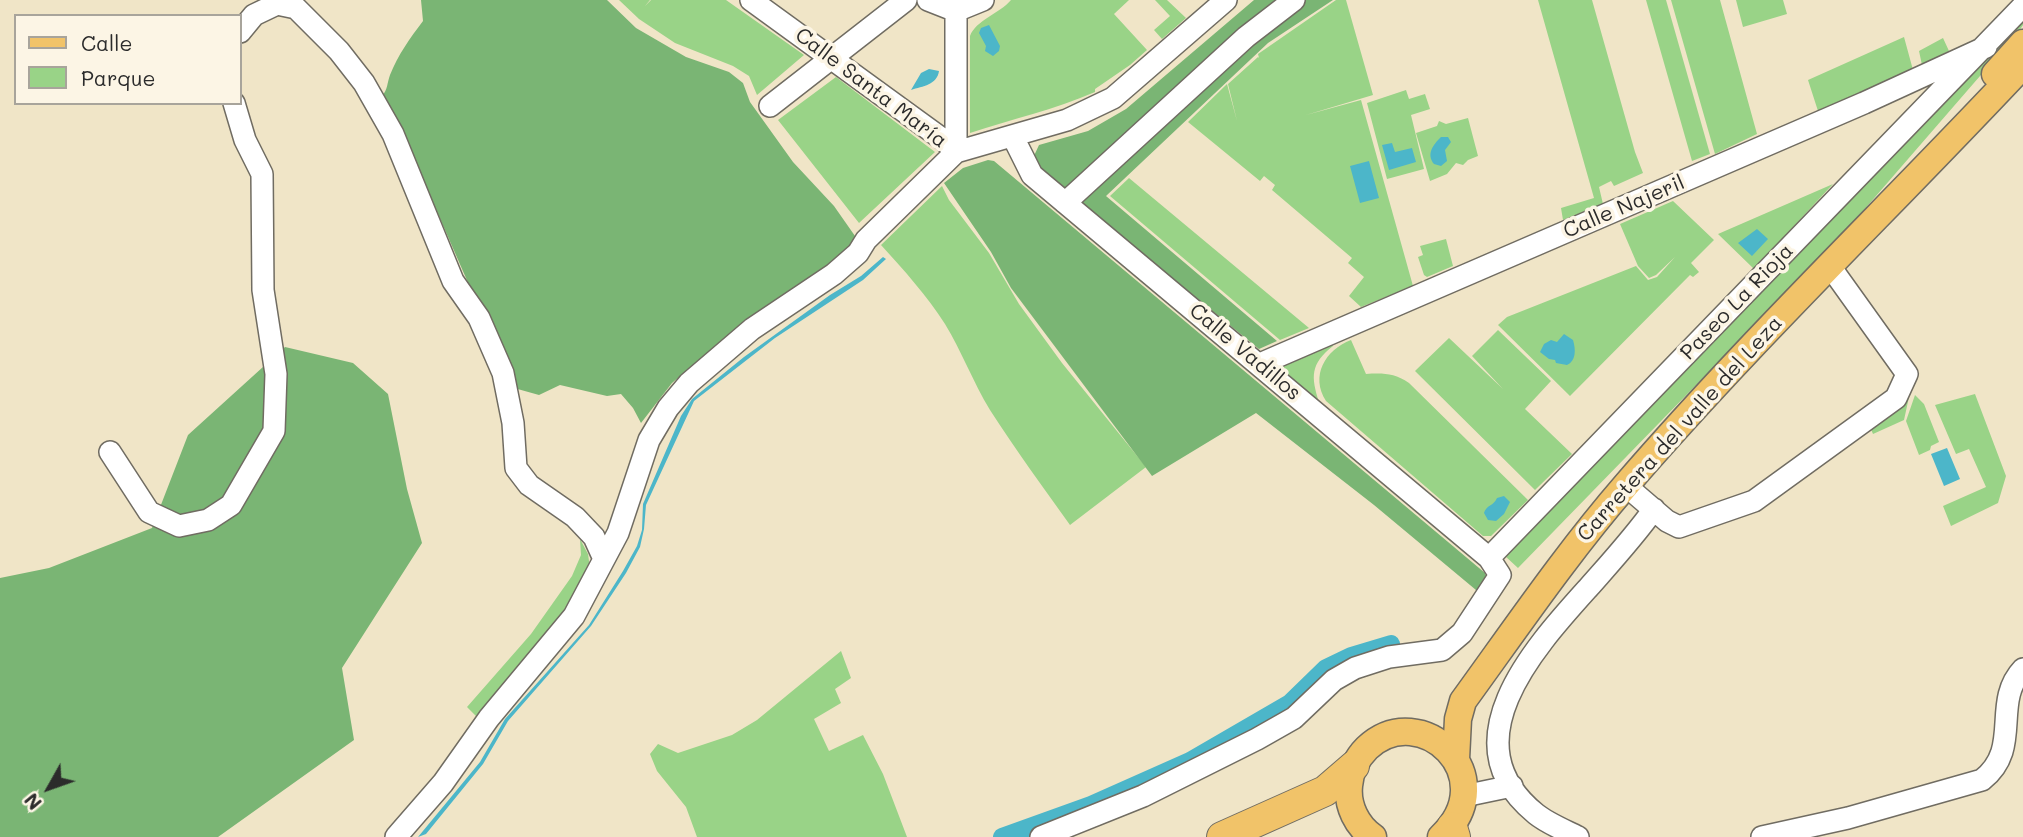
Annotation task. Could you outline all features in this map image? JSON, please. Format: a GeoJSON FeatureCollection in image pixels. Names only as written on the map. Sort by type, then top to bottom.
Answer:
{"type":"FeatureCollection","features":[{"type":"Feature","properties":{"kind":"highway"},"geometry":{"type":"LineString","coordinates":[[1222,837],[1325,791],[1353,766]]}},
{"type":"Feature","properties":{"kind":"main road","name":"Carretera del valle del Leza"},"geometry":{"type":"LineString","coordinates":[[1464,701],[1577,543],[1625,485],[1829,265],[1877,206],[2014,58],[2023,37]]}},
{"type":"Feature","properties":{"kind":"main road"},"geometry":{"type":"LineString","coordinates":[[1351,837],[1349,785],[1353,766],[1360,755],[1382,738],[1408,732],[1436,719],[1464,701]]}},
{"type":"Feature","properties":{"kind":"main road"},"geometry":{"type":"LineString","coordinates":[[1449,834],[1461,812],[1464,796],[1464,783],[1455,759],[1458,719],[1464,701]]}},
{"type":"Feature","properties":{"kind":"main road"},"geometry":{"type":"LineString","coordinates":[[1408,732],[1435,740],[1455,759]]}},
{"type":"Feature","properties":{"kind":"main road"},"geometry":{"type":"LineString","coordinates":[[1350,805],[1357,820],[1373,837]]}},
{"type":"Feature","properties":{"kind":"street","name":"Calle Santa María"},"geometry":{"type":"LineString","coordinates":[[751,0],[945,141],[956,152]]}},
{"type":"Feature","properties":{"kind":"street"},"geometry":{"type":"LineString","coordinates":[[769,106],[906,0]]}},
{"type":"Feature","properties":{"kind":"street"},"geometry":{"type":"LineString","coordinates":[[928,0],[956,11],[983,0]]}},
{"type":"Feature","properties":{"kind":"street"},"geometry":{"type":"LineString","coordinates":[[396,837],[443,783],[489,718],[574,616],[618,533],[649,440],[668,408],[689,383],[752,329],[834,274],[858,253],[866,240],[956,152],[1067,120],[1113,98],[1226,0]]}},
{"type":"Feature","properties":{"kind":"street"},"geometry":{"type":"LineString","coordinates":[[1065,203],[1246,37],[1294,0]]}},
{"type":"Feature","properties":{"kind":"street"},"geometry":{"type":"LineString","coordinates":[[242,30],[254,15],[277,2],[296,8],[339,51],[364,83],[393,134],[453,281],[480,318],[503,373],[513,423],[516,468],[529,485],[575,517],[594,537],[604,559]]}},
{"type":"Feature","properties":{"kind":"street","name":"Paseo La Rioja"},"geometry":{"type":"LineString","coordinates":[[1489,558],[2014,58],[2023,6]]}},
{"type":"Feature","properties":{"kind":"street"},"geometry":{"type":"LineString","coordinates":[[956,11],[956,152]]}},
{"type":"Feature","properties":{"kind":"street","name":"Calle Najeril"},"geometry":{"type":"LineString","coordinates":[[1260,364],[1864,103],[2014,58]]}},
{"type":"Feature","properties":{"kind":"street"},"geometry":{"type":"LineString","coordinates":[[110,452],[149,512],[179,526],[208,520],[231,505],[274,431],[276,374],[263,290],[262,174],[245,140],[235,105]]}},
{"type":"Feature","properties":{"kind":"street","name":"Calle Vadillos"},"geometry":{"type":"LineString","coordinates":[[1013,137],[1032,175],[1489,558]]}},
{"type":"Feature","properties":{"kind":"street"},"geometry":{"type":"LineString","coordinates":[[1625,485],[1679,527],[1754,501],[1896,398],[1907,374],[1829,265]]}},
{"type":"Feature","properties":{"kind":"street"},"geometry":{"type":"LineString","coordinates":[[1578,837],[1537,815],[1518,797],[1504,772],[1497,747],[1499,725],[1511,689],[1542,642],[1635,535],[1654,509]]}},
{"type":"Feature","properties":{"kind":"street"},"geometry":{"type":"LineString","coordinates":[[1041,837],[1143,796],[1246,745],[1294,718],[1334,680],[1355,668],[1389,657],[1442,650],[1462,633],[1500,575],[1489,558]]}},
{"type":"Feature","properties":{"kind":"street"},"geometry":{"type":"LineString","coordinates":[[1762,837],[1848,818],[1982,780],[1992,774],[2009,755],[2013,741],[2012,691],[2017,676],[2023,669]]}},
{"type":"Feature","properties":{"kind":"street"},"geometry":{"type":"LineString","coordinates":[[1464,796],[1511,786]]}},
{"type":"Feature","properties":{"kind":"green space"},"geometry":{"type":"Polygon","coordinates":[[[421,0],[607,0],[636,28],[686,57],[729,72],[743,83],[750,102],[793,162],[834,206],[855,236],[853,248],[726,338],[693,365],[672,383],[641,423],[621,394],[607,396],[560,385],[539,395],[514,388],[428,191],[382,96],[397,61],[423,21],[421,0]]]}},
{"type":"Feature","properties":{"kind":"green space"},"geometry":{"type":"Polygon","coordinates":[[[619,0],[650,0],[645,6],[651,0],[726,0],[804,55],[757,95],[749,76],[733,66],[675,43],[639,19],[619,0]]]}},
{"type":"Feature","properties":{"kind":"green space"},"geometry":{"type":"Polygon","coordinates":[[[1011,0],[1129,0],[1114,14],[1147,50],[1095,89],[1095,92],[970,133],[970,36],[982,21],[1011,0]]]}},
{"type":"Feature","properties":{"kind":"green space"},"geometry":{"type":"Polygon","coordinates":[[[1155,0],[1167,0],[1186,18],[1162,39],[1154,30],[1170,16],[1155,0]]]}},
{"type":"Feature","properties":{"kind":"green space"},"geometry":{"type":"Polygon","coordinates":[[[1254,0],[1333,0],[1268,43],[1106,196],[1277,341],[1259,349],[1042,172],[1033,158],[1039,145],[1088,131],[1126,109],[1254,0]]]}},
{"type":"Feature","properties":{"kind":"green space"},"geometry":{"type":"Polygon","coordinates":[[[1336,0],[1346,0],[1373,95],[1306,115],[1361,100],[1413,286],[1361,307],[1349,296],[1364,277],[1348,263],[1352,258],[1272,190],[1275,185],[1264,176],[1260,181],[1188,122],[1227,84],[1237,121],[1228,84],[1259,58],[1258,54],[1336,0]]]}},
{"type":"Feature","properties":{"kind":"green space"},"geometry":{"type":"Polygon","coordinates":[[[1538,0],[1592,0],[1643,173],[1614,186],[1611,181],[1599,187],[1603,204],[1563,220],[1561,208],[1594,198],[1538,0]]]}},
{"type":"Feature","properties":{"kind":"green space"},"geometry":{"type":"Polygon","coordinates":[[[1646,0],[1666,0],[1710,154],[1692,161],[1646,0]]]}},
{"type":"Feature","properties":{"kind":"green space"},"geometry":{"type":"Polygon","coordinates":[[[1671,0],[1720,0],[1757,134],[1715,154],[1671,0]]]}},
{"type":"Feature","properties":{"kind":"green space"},"geometry":{"type":"Polygon","coordinates":[[[1736,0],[1783,0],[1787,14],[1743,27],[1736,0]]]}},
{"type":"Feature","properties":{"kind":"green space"},"geometry":{"type":"Polygon","coordinates":[[[2023,19],[2019,31],[1843,234],[1518,568],[1505,556],[2023,19]]]}},
{"type":"Feature","properties":{"kind":"green space"},"geometry":{"type":"Polygon","coordinates":[[[1904,37],[1913,70],[1818,111],[1808,80],[1904,37]]]}},
{"type":"Feature","properties":{"kind":"green space"},"geometry":{"type":"Polygon","coordinates":[[[1943,38],[1949,51],[1922,65],[1919,51],[1943,38]]]}},
{"type":"Feature","properties":{"kind":"green space"},"geometry":{"type":"Polygon","coordinates":[[[836,77],[935,152],[859,223],[778,120],[836,77]]]}},
{"type":"Feature","properties":{"kind":"green space"},"geometry":{"type":"Polygon","coordinates":[[[1406,90],[1409,99],[1425,94],[1430,109],[1411,115],[1424,169],[1387,179],[1367,103],[1406,90]]]}},
{"type":"Feature","properties":{"kind":"green space"},"geometry":{"type":"Polygon","coordinates":[[[1468,118],[1478,156],[1463,165],[1456,163],[1447,174],[1430,181],[1416,133],[1437,126],[1439,121],[1446,124],[1468,118]]]}},
{"type":"Feature","properties":{"kind":"green space"},"geometry":{"type":"Polygon","coordinates":[[[988,160],[994,161],[1485,573],[1489,585],[1482,595],[1374,505],[1256,413],[1152,476],[1011,288],[991,252],[944,183],[963,168],[988,160]]]}},
{"type":"Feature","properties":{"kind":"green space"},"geometry":{"type":"Polygon","coordinates":[[[1129,178],[1309,328],[1280,340],[1110,196],[1129,178]]]}},
{"type":"Feature","properties":{"kind":"green space"},"geometry":{"type":"Polygon","coordinates":[[[1833,184],[1754,269],[1718,234],[1833,184]]]}},
{"type":"Feature","properties":{"kind":"green space"},"geometry":{"type":"Polygon","coordinates":[[[942,186],[949,200],[989,253],[1019,304],[1062,363],[1146,467],[1070,525],[990,410],[938,314],[881,245],[942,186]]]}},
{"type":"Feature","properties":{"kind":"green space"},"geometry":{"type":"Polygon","coordinates":[[[1673,201],[1714,240],[1691,263],[1699,272],[1693,277],[1690,275],[1570,396],[1498,325],[1507,317],[1636,266],[1648,280],[1657,277],[1675,257],[1649,278],[1638,266],[1620,224],[1673,201]]]}},
{"type":"Feature","properties":{"kind":"green space"},"geometry":{"type":"Polygon","coordinates":[[[1446,239],[1453,266],[1427,277],[1418,257],[1423,255],[1420,246],[1446,239]]]}},
{"type":"Feature","properties":{"kind":"green space"},"geometry":{"type":"Polygon","coordinates":[[[1498,330],[1551,381],[1525,409],[1572,454],[1535,490],[1415,371],[1449,338],[1503,389],[1472,356],[1498,330]]]}},
{"type":"Feature","properties":{"kind":"green space"},"geometry":{"type":"Polygon","coordinates":[[[1351,340],[1366,374],[1388,374],[1409,383],[1528,500],[1491,536],[1483,536],[1326,401],[1320,382],[1323,365],[1334,350],[1351,340]]]}},
{"type":"Feature","properties":{"kind":"green space"},"geometry":{"type":"Polygon","coordinates":[[[1332,344],[1314,371],[1319,402],[1277,367],[1332,344]]]}},
{"type":"Feature","properties":{"kind":"green space"},"geometry":{"type":"Polygon","coordinates":[[[285,347],[353,363],[388,394],[407,489],[422,543],[342,668],[354,740],[218,837],[0,837],[0,578],[49,568],[152,528],[188,435],[285,347]]]}},
{"type":"Feature","properties":{"kind":"green space"},"geometry":{"type":"Polygon","coordinates":[[[1975,394],[2006,476],[1998,503],[1951,526],[1943,506],[1986,487],[1969,449],[1956,454],[1935,405],[1975,394]]]}},
{"type":"Feature","properties":{"kind":"green space"},"geometry":{"type":"Polygon","coordinates":[[[1915,395],[1924,404],[1939,442],[1919,455],[1906,421],[1915,395]]]}},
{"type":"Feature","properties":{"kind":"green space"},"geometry":{"type":"Polygon","coordinates":[[[1909,397],[1904,420],[1873,434],[1870,427],[1909,397]]]}},
{"type":"Feature","properties":{"kind":"green space"},"geometry":{"type":"Polygon","coordinates":[[[580,539],[588,554],[590,568],[563,616],[479,719],[467,707],[531,634],[572,576],[581,555],[580,539]]]}},
{"type":"Feature","properties":{"kind":"green space"},"geometry":{"type":"Polygon","coordinates":[[[841,651],[851,678],[835,689],[841,703],[814,719],[829,751],[863,735],[883,774],[907,837],[697,837],[686,807],[657,771],[650,754],[658,744],[678,753],[732,735],[757,720],[841,651]]]}},
{"type":"Feature","properties":{"kind":"water"},"geometry":{"type":"Polygon","coordinates":[[[989,25],[1000,46],[993,56],[985,51],[986,46],[979,33],[981,28],[989,25]]]}},
{"type":"Feature","properties":{"kind":"water"},"geometry":{"type":"Polygon","coordinates":[[[929,69],[939,71],[938,76],[929,84],[911,90],[921,73],[929,69]]]}},
{"type":"Feature","properties":{"kind":"water"},"geometry":{"type":"Polygon","coordinates":[[[1441,137],[1448,137],[1451,142],[1445,150],[1447,161],[1441,166],[1434,164],[1431,153],[1441,137]]]}},
{"type":"Feature","properties":{"kind":"water"},"geometry":{"type":"Polygon","coordinates":[[[1392,143],[1395,152],[1412,148],[1416,162],[1389,170],[1382,145],[1392,143]]]}},
{"type":"Feature","properties":{"kind":"water"},"geometry":{"type":"Polygon","coordinates":[[[1369,161],[1379,198],[1360,203],[1350,166],[1369,161]]]}},
{"type":"Feature","properties":{"kind":"water"},"geometry":{"type":"Polygon","coordinates":[[[1757,229],[1768,239],[1752,256],[1738,243],[1757,229]]]}},
{"type":"Feature","properties":{"kind":"water"},"geometry":{"type":"Polygon","coordinates":[[[883,257],[886,259],[863,280],[775,338],[694,401],[646,505],[640,547],[626,573],[591,626],[508,721],[483,764],[426,834],[418,837],[480,762],[505,719],[589,625],[623,571],[637,546],[642,530],[643,504],[681,416],[692,399],[744,357],[861,276],[883,257]]]}},
{"type":"Feature","properties":{"kind":"water"},"geometry":{"type":"Polygon","coordinates":[[[1564,334],[1573,340],[1575,348],[1574,358],[1567,365],[1556,363],[1540,352],[1544,344],[1551,340],[1557,342],[1564,334]]]}},
{"type":"Feature","properties":{"kind":"water"},"geometry":{"type":"Polygon","coordinates":[[[1947,448],[1960,479],[1944,486],[1931,454],[1947,448]]]}},
{"type":"Feature","properties":{"kind":"water"},"geometry":{"type":"Polygon","coordinates":[[[1504,496],[1510,502],[1504,514],[1496,521],[1488,520],[1485,510],[1497,498],[1504,496]]]}},
{"type":"Feature","properties":{"kind":"waterway"},"geometry":{"type":"LineString","coordinates":[[1002,837],[1091,805],[1190,761],[1290,703],[1326,668],[1351,656],[1391,644]]}}]}
